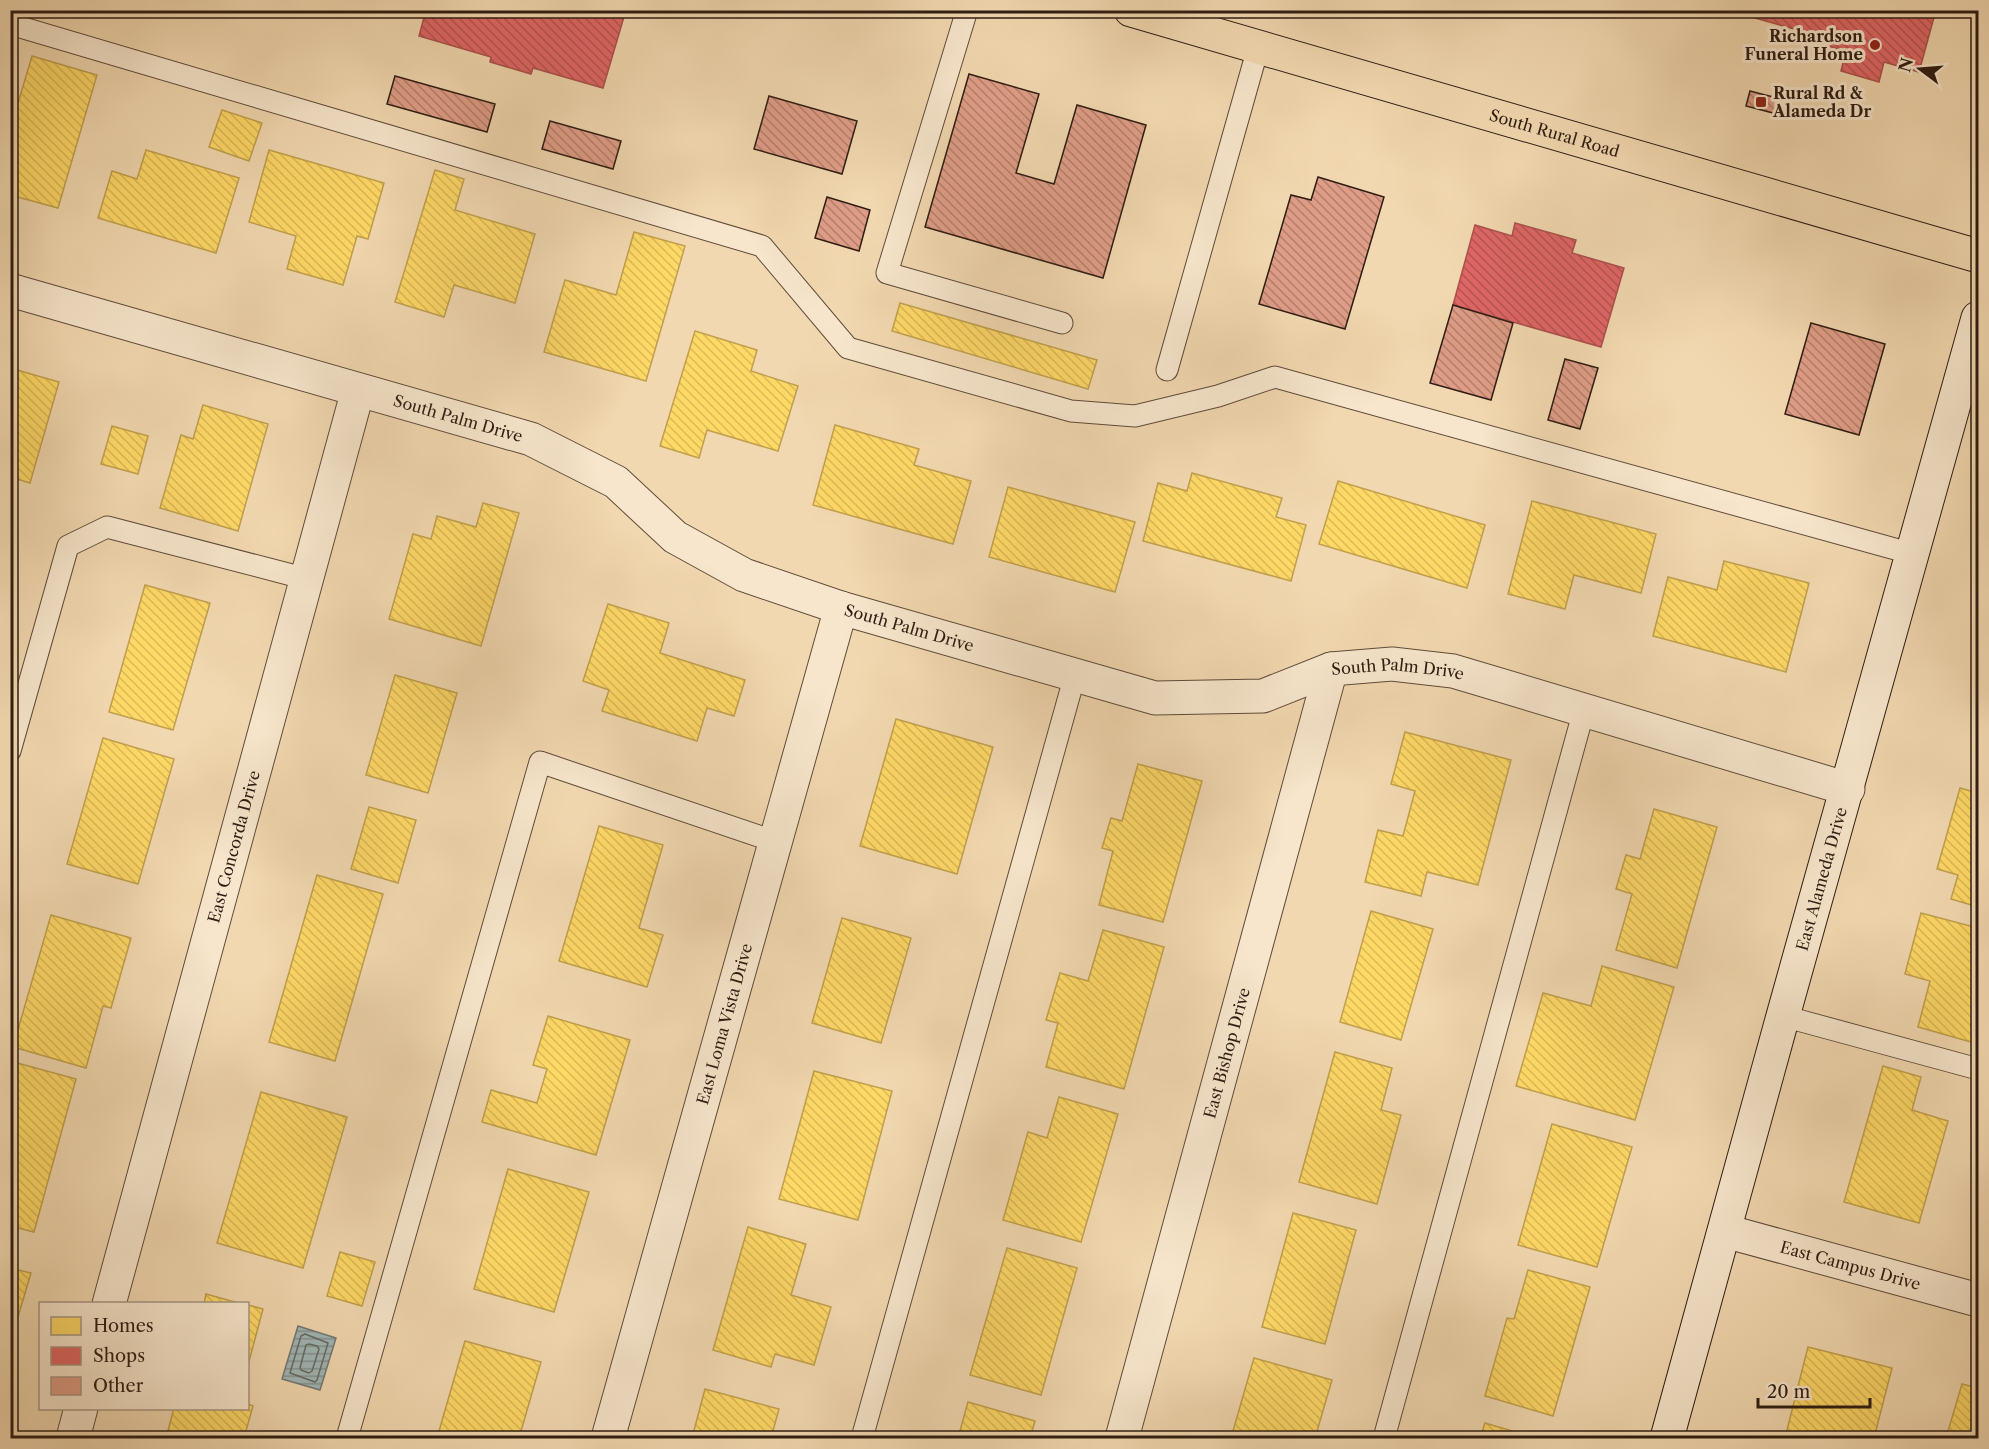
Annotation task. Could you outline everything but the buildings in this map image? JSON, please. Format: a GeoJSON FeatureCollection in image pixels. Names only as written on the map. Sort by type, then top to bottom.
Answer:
{"type":"FeatureCollection","features":[{"type":"Feature","properties":{"kind":"main road","name":"South Rural Road"},"geometry":{"type":"LineString","coordinates":[[1131,10],[1978,256]]}},
{"type":"Feature","properties":{"kind":"street","name":"South Palm Drive"},"geometry":{"type":"LineString","coordinates":[[10,290],[531,439],[616,482],[675,537],[744,575],[841,608],[1155,698],[1263,696],[1332,669],[1392,663],[1453,671],[1848,789]]}},
{"type":"Feature","properties":{"kind":"street","name":"East Alameda Drive"},"geometry":{"type":"LineString","coordinates":[[1667,1438],[1978,318]]}},
{"type":"Feature","properties":{"kind":"street","name":"East Concorda Drive"},"geometry":{"type":"LineString","coordinates":[[110,1302],[358,390]]}},
{"type":"Feature","properties":{"kind":"street","name":"East Loma Vista Drive"},"geometry":{"type":"LineString","coordinates":[[608,1438],[841,608]]}},
{"type":"Feature","properties":{"kind":"street","name":"East Bishop Drive"},"geometry":{"type":"LineString","coordinates":[[1122,1438],[1332,669]]}},
{"type":"Feature","properties":{"kind":"street","name":"East Campus Drive"},"geometry":{"type":"LineString","coordinates":[[1725,1231],[1978,1300]]}},
{"type":"Feature","properties":{"kind":"street"},"geometry":{"type":"LineString","coordinates":[[73,1438],[80,1410]]}},
{"type":"Feature","properties":{"kind":"lane"},"geometry":{"type":"LineString","coordinates":[[967,10],[887,273],[1062,323]]}},
{"type":"Feature","properties":{"kind":"lane"},"geometry":{"type":"LineString","coordinates":[[10,24],[762,246],[848,348],[1071,411],[1135,416],[1218,396],[1275,377],[1913,554]]}},
{"type":"Feature","properties":{"kind":"lane"},"geometry":{"type":"LineString","coordinates":[[1167,370],[1258,48]]}},
{"type":"Feature","properties":{"kind":"lane"},"geometry":{"type":"LineString","coordinates":[[10,752],[68,546],[107,527],[307,579]]}},
{"type":"Feature","properties":{"kind":"lane"},"geometry":{"type":"LineString","coordinates":[[862,1438],[1075,675]]}},
{"type":"Feature","properties":{"kind":"lane"},"geometry":{"type":"LineString","coordinates":[[1384,1438],[1584,710]]}},
{"type":"Feature","properties":{"kind":"lane"},"geometry":{"type":"LineString","coordinates":[[347,1438],[540,762],[776,842]]}},
{"type":"Feature","properties":{"kind":"lane"},"geometry":{"type":"LineString","coordinates":[[1783,1016],[1978,1068]]}},
{"type":"Feature","properties":{"kind":"water"},"geometry":{"type":"Polygon","coordinates":[[[298,1326],[336,1338],[320,1390],[282,1379],[298,1326]]]}},
{"type":"Feature","properties":{"kind":"place","name":"Richardson Funeral Home"},"geometry":{"type":"Point","coordinates":[1875,45]}},
{"type":"Feature","properties":{"kind":"place","name":"Rural Rd & Alameda Dr"},"geometry":{"type":"Point","coordinates":[1761,102]}}]}
